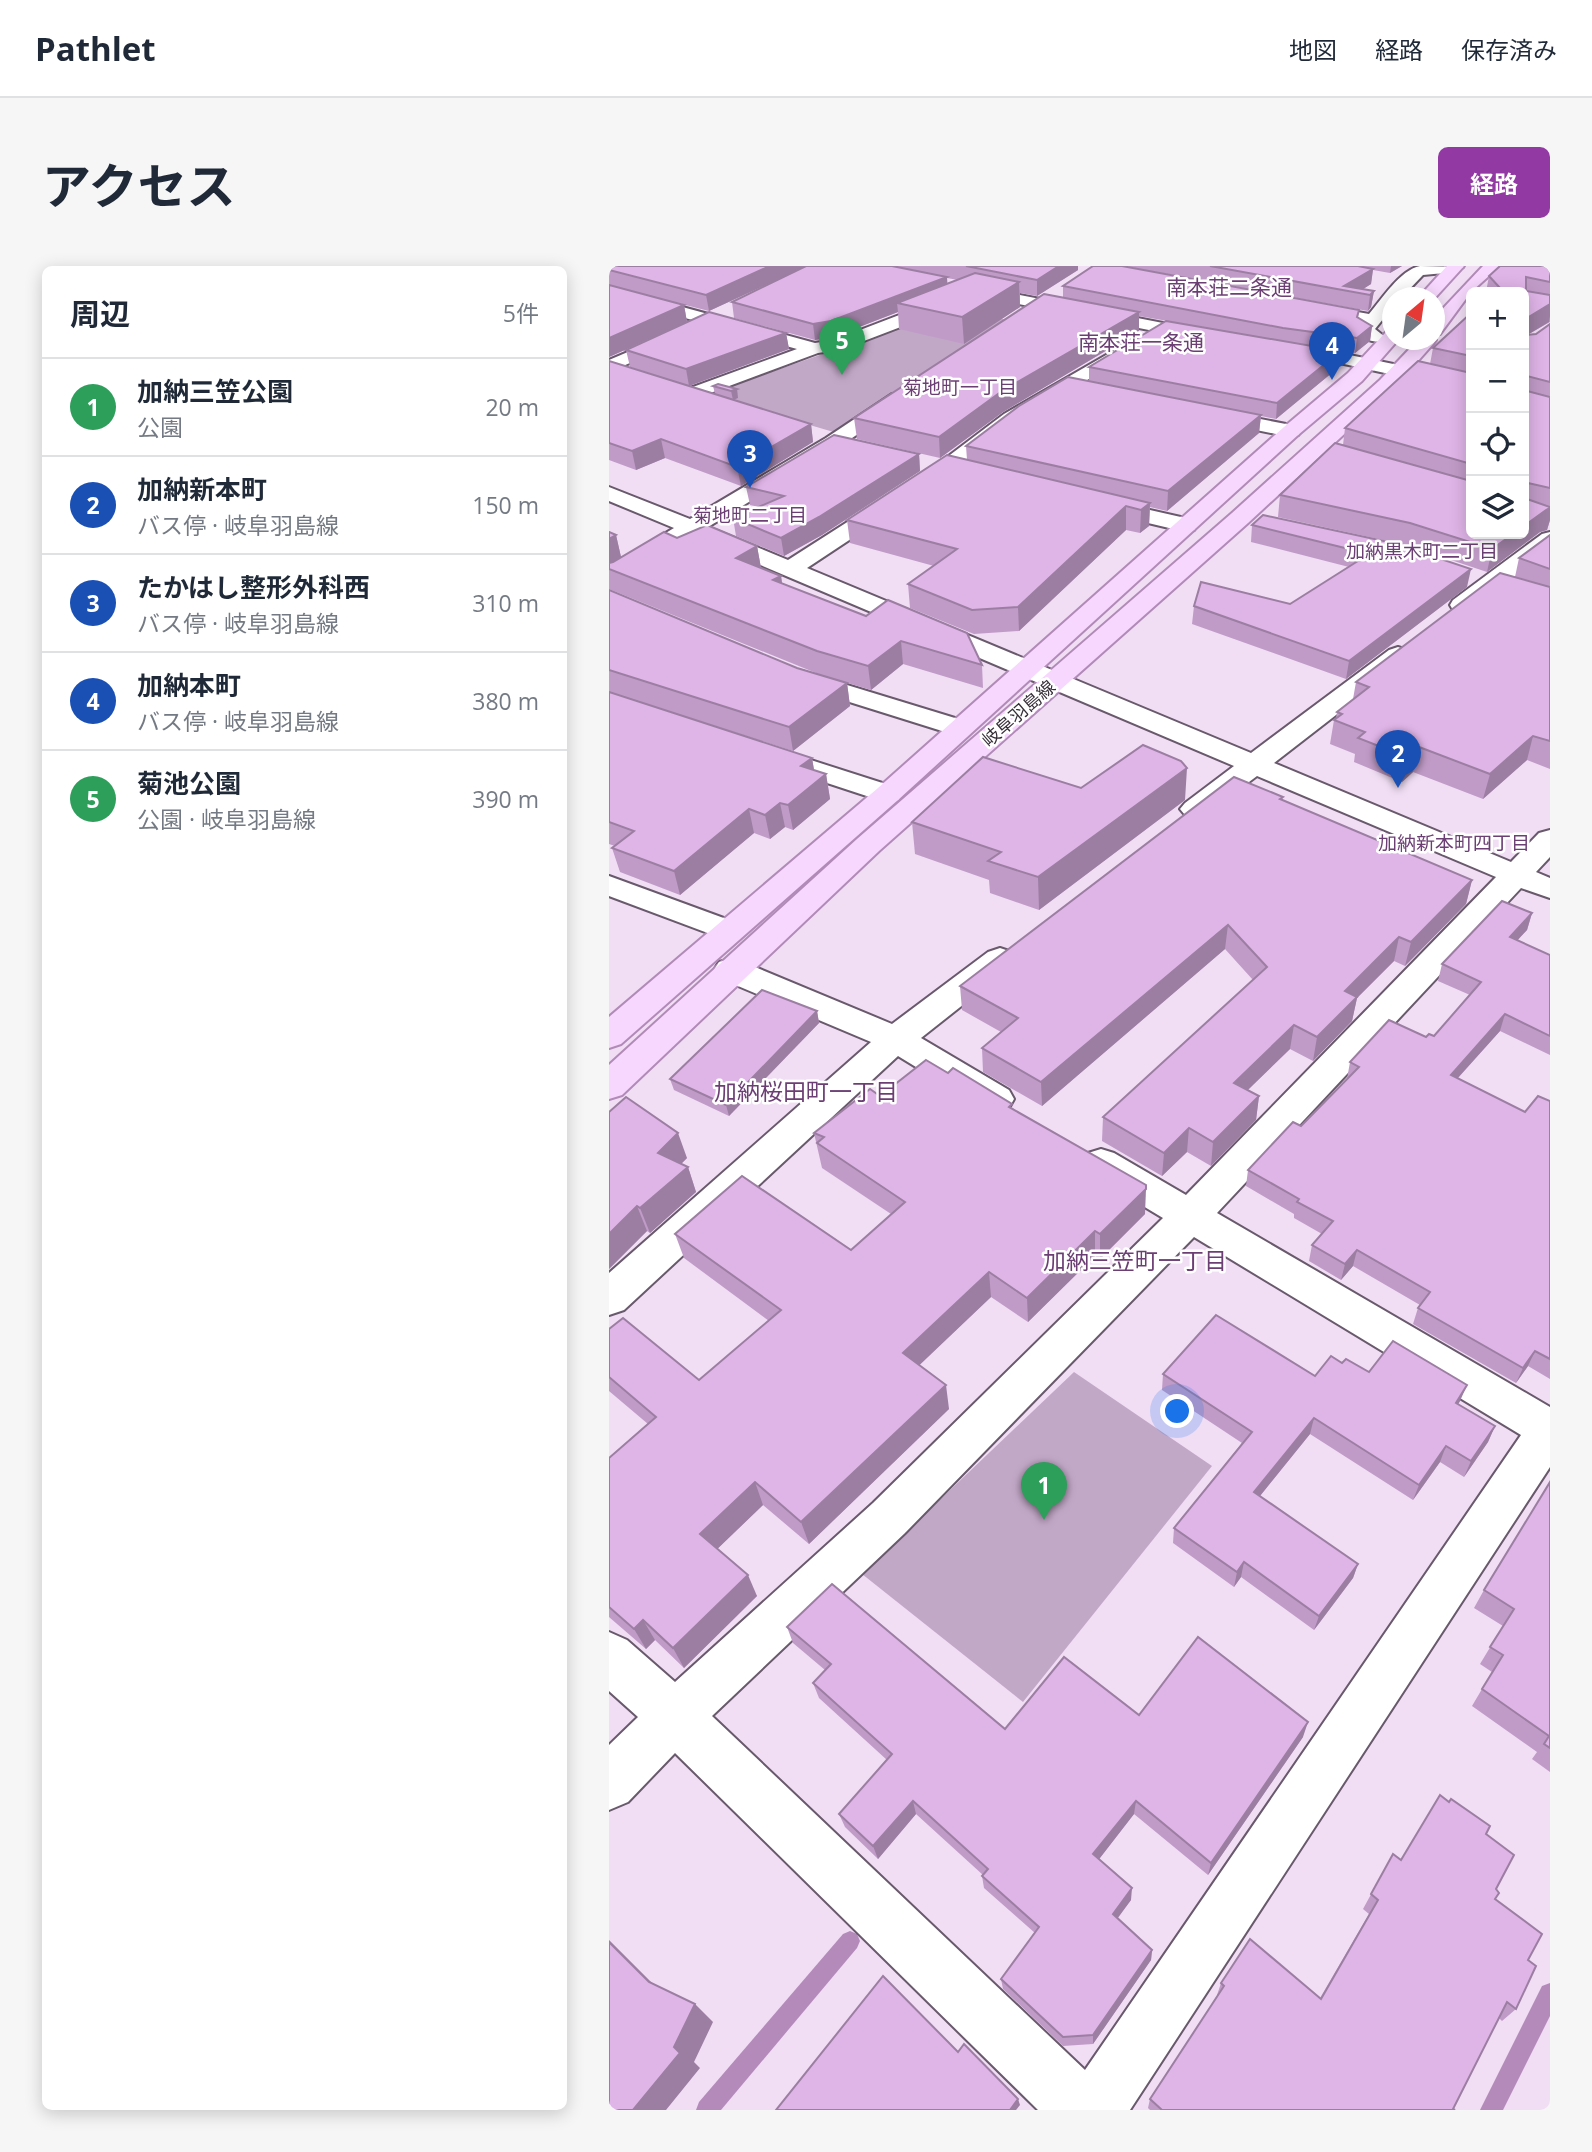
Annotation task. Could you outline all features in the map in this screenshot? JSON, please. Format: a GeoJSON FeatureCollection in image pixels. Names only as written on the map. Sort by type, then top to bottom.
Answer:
{"type":"FeatureCollection","features":[{"type":"Feature","properties":{"kind":"main road"},"geometry":{"type":"LineString","coordinates":[[1473,287],[1492,266]]}},
{"type":"Feature","properties":{"kind":"main road"},"geometry":{"type":"LineString","coordinates":[[1437,287],[1456,267]]}},
{"type":"Feature","properties":{"kind":"main road"},"geometry":{"type":"LineString","coordinates":[[1445,318],[1466,295]]}},
{"type":"Feature","properties":{"kind":"main road","name":"岐阜羽島線"},"geometry":{"type":"LineString","coordinates":[[609,1036],[888,793],[1382,349]]}},
{"type":"Feature","properties":{"kind":"main road","name":"岐阜羽島線"},"geometry":{"type":"LineString","coordinates":[[609,1086],[868,845],[1240,518],[1324,453],[1419,350]]}},
{"type":"Feature","properties":{"kind":"street"},"geometry":{"type":"LineString","coordinates":[[1382,337],[1365,330],[1398,281],[1424,270],[1456,267]]}},
{"type":"Feature","properties":{"kind":"street"},"geometry":{"type":"LineString","coordinates":[[948,285],[1228,341]]}},
{"type":"Feature","properties":{"kind":"street"},"geometry":{"type":"LineString","coordinates":[[1014,322],[1062,290]]}},
{"type":"Feature","properties":{"kind":"street"},"geometry":{"type":"LineString","coordinates":[[713,403],[682,393],[815,348],[837,345],[974,291]]}},
{"type":"Feature","properties":{"kind":"street"},"geometry":{"type":"LineString","coordinates":[[609,292],[815,348]]}},
{"type":"Feature","properties":{"kind":"street"},"geometry":{"type":"LineString","coordinates":[[1291,305],[1372,320]]}},
{"type":"Feature","properties":{"kind":"street"},"geometry":{"type":"LineString","coordinates":[[609,368],[731,310]]}},
{"type":"Feature","properties":{"kind":"street"},"geometry":{"type":"LineString","coordinates":[[790,569],[945,468],[1011,418],[1162,328]]}},
{"type":"Feature","properties":{"kind":"street"},"geometry":{"type":"LineString","coordinates":[[1268,348],[1369,363],[1466,384]]}},
{"type":"Feature","properties":{"kind":"street"},"geometry":{"type":"LineString","coordinates":[[609,368],[635,378]]}},
{"type":"Feature","properties":{"kind":"street"},"geometry":{"type":"LineString","coordinates":[[1066,386],[1094,391]]}},
{"type":"Feature","properties":{"kind":"street"},"geometry":{"type":"LineString","coordinates":[[609,577],[836,440],[911,390]]}},
{"type":"Feature","properties":{"kind":"street"},"geometry":{"type":"LineString","coordinates":[[1189,411],[1291,431]]}},
{"type":"Feature","properties":{"kind":"street"},"geometry":{"type":"LineString","coordinates":[[811,433],[858,448]]}},
{"type":"Feature","properties":{"kind":"street"},"geometry":{"type":"LineString","coordinates":[[920,462],[972,474]]}},
{"type":"Feature","properties":{"kind":"street"},"geometry":{"type":"LineString","coordinates":[[609,493],[1550,889]]}},
{"type":"Feature","properties":{"kind":"street"},"geometry":{"type":"LineString","coordinates":[[1081,500],[1186,526]]}},
{"type":"Feature","properties":{"kind":"street"},"geometry":{"type":"LineString","coordinates":[[1240,518],[1266,524]]}},
{"type":"Feature","properties":{"kind":"street"},"geometry":{"type":"LineString","coordinates":[[1447,617],[1491,584],[1546,526]]}},
{"type":"Feature","properties":{"kind":"street"},"geometry":{"type":"LineString","coordinates":[[1177,823],[1415,642]]}},
{"type":"Feature","properties":{"kind":"street"},"geometry":{"type":"LineString","coordinates":[[773,667],[811,683],[958,728]]}},
{"type":"Feature","properties":{"kind":"street"},"geometry":{"type":"LineString","coordinates":[[742,746],[888,793]]}},
{"type":"Feature","properties":{"kind":"street"},"geometry":{"type":"LineString","coordinates":[[609,1783],[675,1716],[889,1518],[1190,1216],[1550,839]]}},
{"type":"Feature","properties":{"kind":"street"},"geometry":{"type":"LineString","coordinates":[[609,885],[729,931]]}},
{"type":"Feature","properties":{"kind":"street"},"geometry":{"type":"LineString","coordinates":[[609,1298],[896,1039],[1026,939]]}},
{"type":"Feature","properties":{"kind":"street"},"geometry":{"type":"LineString","coordinates":[[731,970],[896,1039],[1025,1117]]}},
{"type":"Feature","properties":{"kind":"street"},"geometry":{"type":"LineString","coordinates":[[1072,1145],[1550,1430],[1094,2110]]}},
{"type":"Feature","properties":{"kind":"street"},"geometry":{"type":"LineString","coordinates":[[609,1657],[675,1716],[1082,2110]]}},
{"type":"Feature","properties":{"kind":"shaded area"},"geometry":{"type":"Polygon","coordinates":[[[948,309],[1008,320],[837,433],[721,399],[712,393],[859,341],[948,309]]]}},
{"type":"Feature","properties":{"kind":"shaded area"},"geometry":{"type":"Polygon","coordinates":[[[1074,1372],[1212,1466],[1023,1702],[862,1574],[1074,1372]]]}},
{"type":"Feature","properties":{"kind":"building"},"geometry":{"type":"Polygon","coordinates":[[[609,266],[770,266],[706,295],[609,270],[609,266]]]}},
{"type":"Feature","properties":{"kind":"building"},"geometry":{"type":"Polygon","coordinates":[[[806,266],[892,266],[947,277],[831,321],[813,324],[732,302],[806,266]]]}},
{"type":"Feature","properties":{"kind":"building"},"geometry":{"type":"Polygon","coordinates":[[[966,266],[1059,266],[1037,280],[966,266]]]}},
{"type":"Feature","properties":{"kind":"building"},"geometry":{"type":"Polygon","coordinates":[[[1093,266],[1122,266],[1359,310],[1357,317],[1372,326],[1357,338],[1283,328],[1063,286],[1093,266]]]}},
{"type":"Feature","properties":{"kind":"building"},"geometry":{"type":"Polygon","coordinates":[[[1210,266],[1358,266],[1373,269],[1344,286],[1374,291],[1370,295],[1210,266]]]}},
{"type":"Feature","properties":{"kind":"building"},"geometry":{"type":"Polygon","coordinates":[[[1500,266],[1550,266],[1550,282],[1526,277],[1526,287],[1499,287],[1489,276],[1500,266]]]}},
{"type":"Feature","properties":{"kind":"building"},"geometry":{"type":"Polygon","coordinates":[[[975,273],[1019,282],[962,317],[897,303],[975,273]]]}},
{"type":"Feature","properties":{"kind":"building"},"geometry":{"type":"Polygon","coordinates":[[[609,285],[684,305],[609,338],[609,285]]]}},
{"type":"Feature","properties":{"kind":"building"},"geometry":{"type":"Polygon","coordinates":[[[1529,292],[1550,295],[1550,304],[1529,317],[1529,292]]]}},
{"type":"Feature","properties":{"kind":"building"},"geometry":{"type":"Polygon","coordinates":[[[1044,294],[1139,312],[1002,391],[939,437],[854,418],[1044,294]]]}},
{"type":"Feature","properties":{"kind":"building"},"geometry":{"type":"Polygon","coordinates":[[[709,312],[786,333],[686,369],[626,350],[709,312]]]}},
{"type":"Feature","properties":{"kind":"building"},"geometry":{"type":"Polygon","coordinates":[[[1466,318],[1466,355],[1442,350],[1445,350],[1445,337],[1466,318]]]}},
{"type":"Feature","properties":{"kind":"building"},"geometry":{"type":"Polygon","coordinates":[[[1166,321],[1341,351],[1277,403],[1089,367],[1166,321]]]}},
{"type":"Feature","properties":{"kind":"building"},"geometry":{"type":"Polygon","coordinates":[[[1550,324],[1550,382],[1529,377],[1529,335],[1536,334],[1550,324]]]}},
{"type":"Feature","properties":{"kind":"building"},"geometry":{"type":"Polygon","coordinates":[[[609,361],[811,424],[737,467],[661,439],[632,451],[609,443],[609,361]]]}},
{"type":"Feature","properties":{"kind":"building"},"geometry":{"type":"Polygon","coordinates":[[[1418,361],[1466,372],[1466,463],[1345,428],[1418,361]]]}},
{"type":"Feature","properties":{"kind":"building"},"geometry":{"type":"Polygon","coordinates":[[[1068,377],[1261,415],[1168,491],[966,446],[1019,406],[1068,377]]]}},
{"type":"Feature","properties":{"kind":"building"},"geometry":{"type":"Polygon","coordinates":[[[718,384],[737,389],[731,391],[713,386],[718,384]]]}},
{"type":"Feature","properties":{"kind":"building"},"geometry":{"type":"Polygon","coordinates":[[[1529,392],[1550,397],[1550,488],[1529,483],[1529,392]]]}},
{"type":"Feature","properties":{"kind":"building"},"geometry":{"type":"Polygon","coordinates":[[[834,435],[919,454],[781,538],[733,518],[784,496],[746,487],[834,435]]]}},
{"type":"Feature","properties":{"kind":"building"},"geometry":{"type":"Polygon","coordinates":[[[1335,443],[1466,480],[1466,539],[1506,539],[1492,549],[1410,523],[1280,495],[1335,443]]]}},
{"type":"Feature","properties":{"kind":"building"},"geometry":{"type":"Polygon","coordinates":[[[947,455],[1150,503],[1141,510],[1126,506],[1018,607],[972,610],[908,584],[957,549],[847,520],[947,455]]]}},
{"type":"Feature","properties":{"kind":"building"},"geometry":{"type":"Polygon","coordinates":[[[1529,500],[1550,507],[1529,522],[1529,500]]]}},
{"type":"Feature","properties":{"kind":"building"},"geometry":{"type":"Polygon","coordinates":[[[1263,515],[1393,543],[1471,569],[1349,661],[1194,606],[1201,582],[1290,604],[1369,554],[1252,525],[1263,515]]]}},
{"type":"Feature","properties":{"kind":"building"},"geometry":{"type":"Polygon","coordinates":[[[707,525],[757,546],[736,558],[781,576],[773,580],[866,616],[888,600],[967,633],[982,665],[901,641],[868,666],[817,651],[609,569],[609,563],[664,532],[677,538],[707,525]]]}},
{"type":"Feature","properties":{"kind":"building"},"geometry":{"type":"Polygon","coordinates":[[[1550,535],[1550,569],[1519,558],[1550,535]]]}},
{"type":"Feature","properties":{"kind":"building"},"geometry":{"type":"Polygon","coordinates":[[[1500,573],[1550,587],[1550,741],[1533,736],[1490,774],[1419,747],[1407,757],[1358,738],[1365,732],[1334,720],[1342,714],[1337,712],[1369,687],[1356,682],[1500,573]]]}},
{"type":"Feature","properties":{"kind":"building"},"geometry":{"type":"Polygon","coordinates":[[[609,590],[797,668],[847,683],[789,727],[609,670],[609,590]]]}},
{"type":"Feature","properties":{"kind":"building"},"geometry":{"type":"Polygon","coordinates":[[[609,692],[812,758],[801,766],[826,774],[788,805],[780,803],[765,815],[749,809],[674,871],[612,848],[634,831],[609,822],[609,692]]]}},
{"type":"Feature","properties":{"kind":"building"},"geometry":{"type":"Polygon","coordinates":[[[1143,745],[1181,761],[1187,768],[1038,877],[988,861],[1001,852],[912,822],[983,757],[1081,788],[1143,745]]]}},
{"type":"Feature","properties":{"kind":"building"},"geometry":{"type":"Polygon","coordinates":[[[1234,777],[1472,880],[1411,942],[1399,937],[1345,991],[1357,997],[1317,1037],[1294,1025],[1234,1083],[1259,1096],[1213,1142],[1189,1128],[1164,1153],[1103,1117],[1267,967],[1228,925],[1041,1082],[982,1048],[1018,1018],[960,986],[1234,777]]]}},
{"type":"Feature","properties":{"kind":"building"},"geometry":{"type":"Polygon","coordinates":[[[1502,901],[1532,913],[1510,937],[1550,955],[1550,1036],[1505,1014],[1451,1075],[1525,1112],[1538,1096],[1550,1101],[1550,1359],[1535,1351],[1523,1368],[1418,1308],[1430,1292],[1357,1250],[1345,1264],[1312,1245],[1333,1221],[1297,1202],[1299,1199],[1248,1170],[1293,1122],[1301,1126],[1359,1067],[1350,1062],[1389,1020],[1426,1037],[1429,1034],[1434,1036],[1481,982],[1442,964],[1502,901]]]}},
{"type":"Feature","properties":{"kind":"building"},"geometry":{"type":"Polygon","coordinates":[[[762,990],[817,1011],[726,1105],[670,1079],[762,990]]]}},
{"type":"Feature","properties":{"kind":"building"},"geometry":{"type":"Polygon","coordinates":[[[926,1060],[948,1073],[953,1068],[1012,1104],[1009,1107],[1146,1185],[1146,1189],[1100,1234],[1095,1231],[1027,1298],[989,1272],[903,1353],[946,1385],[801,1522],[755,1482],[700,1534],[748,1575],[673,1648],[643,1620],[634,1629],[609,1607],[609,1458],[656,1417],[609,1377],[609,1329],[623,1318],[699,1380],[781,1310],[675,1234],[742,1176],[851,1250],[905,1202],[817,1143],[824,1137],[814,1133],[870,1089],[880,1096],[926,1060]]]}},
{"type":"Feature","properties":{"kind":"building"},"geometry":{"type":"Polygon","coordinates":[[[626,1097],[678,1133],[658,1153],[688,1167],[640,1208],[637,1206],[609,1234],[609,1112],[626,1097]]]}},
{"type":"Feature","properties":{"kind":"building"},"geometry":{"type":"Polygon","coordinates":[[[1216,1315],[1315,1376],[1331,1356],[1342,1363],[1346,1359],[1369,1372],[1393,1341],[1467,1385],[1456,1403],[1495,1426],[1471,1461],[1446,1446],[1419,1485],[1314,1418],[1254,1492],[1358,1564],[1319,1616],[1244,1562],[1237,1572],[1174,1528],[1252,1432],[1163,1374],[1216,1315]]]}},
{"type":"Feature","properties":{"kind":"building"},"geometry":{"type":"Polygon","coordinates":[[[1550,1482],[1550,1748],[1544,1744],[1549,1736],[1482,1689],[1503,1655],[1490,1647],[1514,1609],[1484,1590],[1550,1482]]]}},
{"type":"Feature","properties":{"kind":"building"},"geometry":{"type":"Polygon","coordinates":[[[832,1584],[1005,1729],[1064,1657],[1139,1715],[1198,1637],[1308,1722],[1211,1863],[1136,1801],[1093,1854],[1132,1888],[1113,1914],[1152,1950],[1093,2035],[1063,2037],[1001,1979],[1039,1927],[982,1876],[988,1869],[913,1801],[873,1846],[839,1814],[892,1754],[813,1683],[831,1664],[787,1627],[832,1584]]]}},
{"type":"Feature","properties":{"kind":"building"},"geometry":{"type":"Polygon","coordinates":[[[1440,1795],[1449,1802],[1451,1799],[1490,1826],[1486,1834],[1514,1855],[1496,1889],[1499,1893],[1495,1899],[1542,1934],[1528,1960],[1536,1966],[1516,2009],[1507,2002],[1453,2109],[1455,2110],[1162,2110],[1150,2099],[1224,1986],[1221,1983],[1250,1939],[1321,1999],[1378,1900],[1371,1894],[1393,1854],[1401,1860],[1440,1795]]]}},
{"type":"Feature","properties":{"kind":"building"},"geometry":{"type":"Polygon","coordinates":[[[609,1942],[649,1982],[695,2004],[674,2047],[680,2053],[633,2110],[609,2110],[609,1942]]]}},
{"type":"Feature","properties":{"kind":"building"},"geometry":{"type":"Polygon","coordinates":[[[883,1976],[958,2052],[964,2044],[1018,2099],[1010,2110],[776,2110],[883,1976]]]}},
{"type":"Feature","properties":{"kind":"waterway"},"geometry":{"type":"LineString","coordinates":[[707,2110],[850,1941]]}},
{"type":"Feature","properties":{"kind":"waterway"},"geometry":{"type":"LineString","coordinates":[[1491,2110],[1550,1994]]}},
{"type":"Feature","properties":{"kind":"place","name":"菊池公園"},"geometry":{"type":"Point","coordinates":[842,375]}},
{"type":"Feature","properties":{"kind":"place","name":"加納本町"},"geometry":{"type":"Point","coordinates":[1332,380]}},
{"type":"Feature","properties":{"kind":"place","name":"たかはし整形外科西"},"geometry":{"type":"Point","coordinates":[750,488]}},
{"type":"Feature","properties":{"kind":"place","name":"加納新本町"},"geometry":{"type":"Point","coordinates":[1398,788]}},
{"type":"Feature","properties":{"kind":"place","name":"加納三笠公園"},"geometry":{"type":"Point","coordinates":[1044,1520]}},
{"type":"Feature","properties":{"kind":"district","name":"南本荘二条通"},"geometry":{"type":"Point","coordinates":[1229,287]}},
{"type":"Feature","properties":{"kind":"district","name":"南本荘一条通"},"geometry":{"type":"Point","coordinates":[1141,342]}},
{"type":"Feature","properties":{"kind":"district","name":"菊地町一丁目"},"geometry":{"type":"Point","coordinates":[960,387]}},
{"type":"Feature","properties":{"kind":"district","name":"菊地町二丁目"},"geometry":{"type":"Point","coordinates":[750,515]}},
{"type":"Feature","properties":{"kind":"district","name":"加納黒木町二丁目"},"geometry":{"type":"Point","coordinates":[1422,551]}},
{"type":"Feature","properties":{"kind":"district","name":"加納新本町四丁目"},"geometry":{"type":"Point","coordinates":[1454,843]}},
{"type":"Feature","properties":{"kind":"district","name":"加納桜田町一丁目"},"geometry":{"type":"Point","coordinates":[806,1091]}},
{"type":"Feature","properties":{"kind":"district","name":"加納三笠町一丁目"},"geometry":{"type":"Point","coordinates":[1135,1260]}}]}
